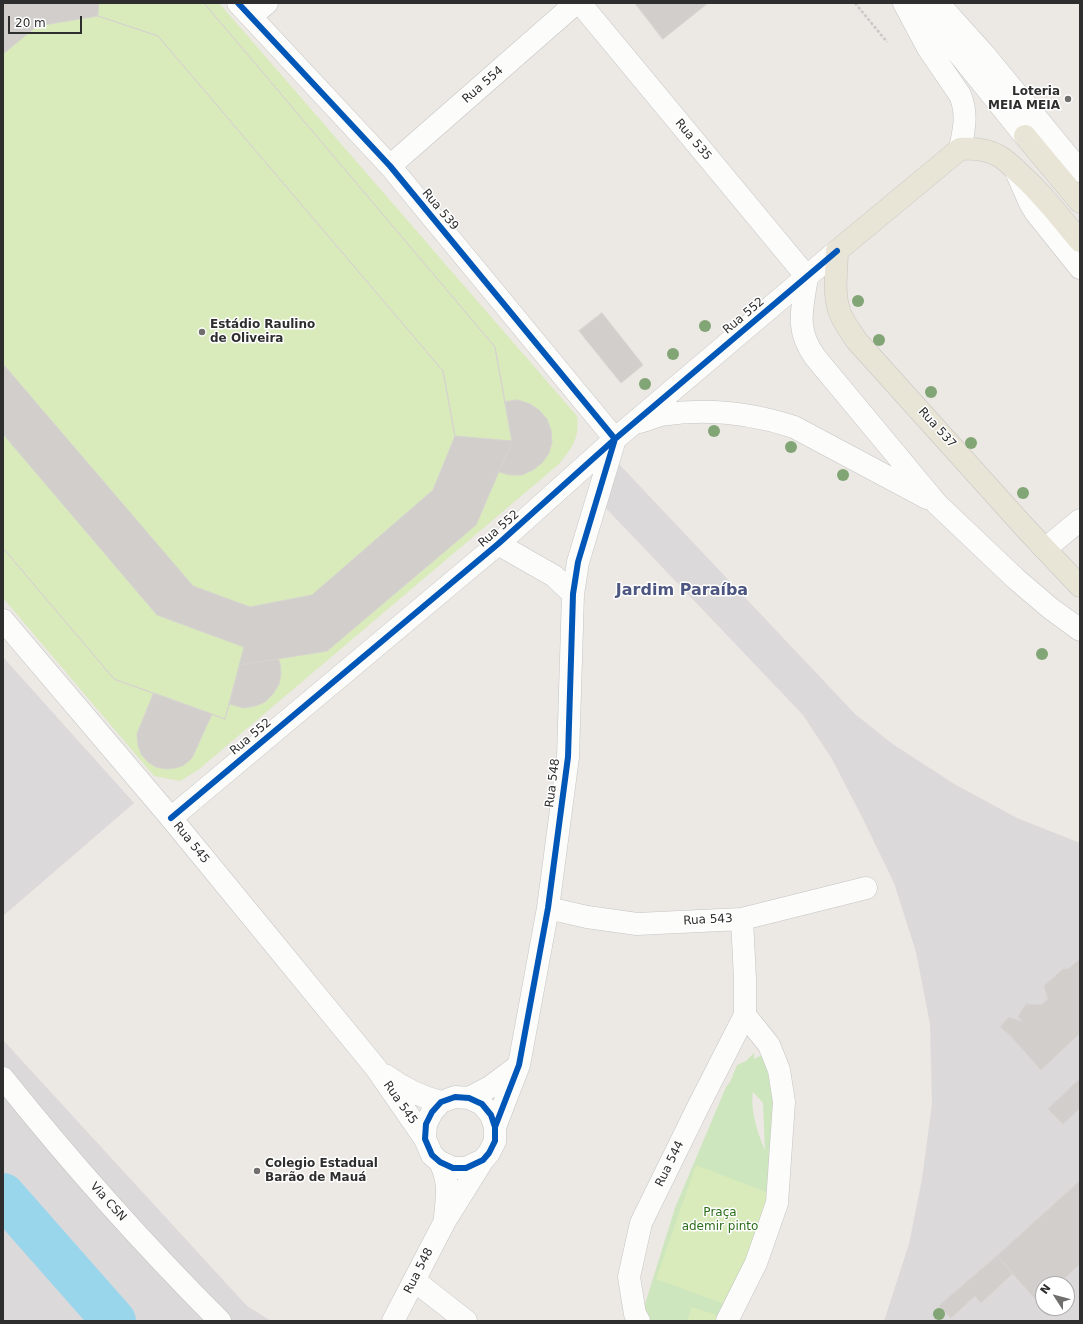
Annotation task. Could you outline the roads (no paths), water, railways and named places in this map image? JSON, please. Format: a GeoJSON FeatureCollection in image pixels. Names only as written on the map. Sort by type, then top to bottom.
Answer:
{"type":"FeatureCollection","features":[{"type":"Feature","properties":{"kind":"main road"},"geometry":{"type":"LineString","coordinates":[[1025,136],[1076,187]]}},
{"type":"Feature","properties":{"kind":"main road"},"geometry":{"type":"LineString","coordinates":[[960,149],[978,149],[1002,158],[1032,184],[1080,241]]}},
{"type":"Feature","properties":{"kind":"main road","name":"Rua 552"},"geometry":{"type":"LineString","coordinates":[[837,251],[960,149]]}},
{"type":"Feature","properties":{"kind":"main road","name":"Rua 537"},"geometry":{"type":"LineString","coordinates":[[837,251],[836,300],[841,315],[852,334],[1080,586]]}},
{"type":"Feature","properties":{"kind":"street","name":"Rua 554"},"geometry":{"type":"LineString","coordinates":[[390,166],[576,3]]}},
{"type":"Feature","properties":{"kind":"street","name":"Rua 535"},"geometry":{"type":"LineString","coordinates":[[580,3],[807,278]]}},
{"type":"Feature","properties":{"kind":"street"},"geometry":{"type":"LineString","coordinates":[[904,3],[924,42],[960,95],[963,103],[965,124],[960,149]]}},
{"type":"Feature","properties":{"kind":"street"},"geometry":{"type":"LineString","coordinates":[[916,3],[1025,136]]}},
{"type":"Feature","properties":{"kind":"street"},"geometry":{"type":"LineString","coordinates":[[938,3],[984,54],[1076,187]]}},
{"type":"Feature","properties":{"kind":"street","name":"Rua 539"},"geometry":{"type":"LineString","coordinates":[[252,7],[390,166],[615,439]]}},
{"type":"Feature","properties":{"kind":"street"},"geometry":{"type":"LineString","coordinates":[[1015,169],[1036,213],[1080,268]]}},
{"type":"Feature","properties":{"kind":"street","name":"Rua 552"},"geometry":{"type":"LineString","coordinates":[[171,818],[498,544],[615,439],[807,278],[837,251]]}},
{"type":"Feature","properties":{"kind":"street"},"geometry":{"type":"LineString","coordinates":[[807,278],[801,311],[801,325],[808,348],[937,504],[1016,579],[1050,608],[1080,630]]}},
{"type":"Feature","properties":{"kind":"street"},"geometry":{"type":"LineString","coordinates":[[632,425],[659,416],[689,413],[755,416],[776,421],[794,427],[937,504]]}},
{"type":"Feature","properties":{"kind":"street","name":"Rua 548"},"geometry":{"type":"LineString","coordinates":[[495,1127],[519,1065],[548,908],[568,757],[573,594],[578,562],[615,439]]}},
{"type":"Feature","properties":{"kind":"street"},"geometry":{"type":"LineString","coordinates":[[1045,549],[1080,520]]}},
{"type":"Feature","properties":{"kind":"street"},"geometry":{"type":"LineString","coordinates":[[498,544],[554,576],[573,594]]}},
{"type":"Feature","properties":{"kind":"street","name":"Rua 545"},"geometry":{"type":"LineString","coordinates":[[3,620],[171,818],[376,1068],[425,1138]]}},
{"type":"Feature","properties":{"kind":"street","name":"Rua 543"},"geometry":{"type":"LineString","coordinates":[[548,908],[588,917],[637,924],[742,919],[866,888]]}},
{"type":"Feature","properties":{"kind":"street","name":"Rua 544"},"geometry":{"type":"LineString","coordinates":[[639,1321],[635,1314],[629,1277],[641,1223],[698,1105],[745,1014],[742,919]]}},
{"type":"Feature","properties":{"kind":"street"},"geometry":{"type":"LineString","coordinates":[[726,1321],[756,1263],[777,1203],[784,1102],[779,1070],[769,1045],[745,1014]]}},
{"type":"Feature","properties":{"kind":"street"},"geometry":{"type":"LineString","coordinates":[[469,1098],[490,1087],[519,1065]]}},
{"type":"Feature","properties":{"kind":"street","name":"Rua 545"},"geometry":{"type":"LineString","coordinates":[[376,1068],[398,1085],[423,1097],[441,1102]]}},
{"type":"Feature","properties":{"kind":"street","name":"Via CSN"},"geometry":{"type":"LineString","coordinates":[[3,1078],[48,1134],[169,1271],[220,1321]]}},
{"type":"Feature","properties":{"kind":"street"},"geometry":{"type":"LineString","coordinates":[[455,1097],[469,1098],[482,1104],[491,1115],[495,1127],[495,1141],[490,1154],[483,1160],[466,1168],[453,1168],[440,1162],[432,1155],[425,1138],[426,1124],[432,1112],[441,1102],[455,1097]]}},
{"type":"Feature","properties":{"kind":"street","name":"Rua 548"},"geometry":{"type":"LineString","coordinates":[[393,1321],[445,1220],[483,1160]]}},
{"type":"Feature","properties":{"kind":"street","name":"Rua 548"},"geometry":{"type":"LineString","coordinates":[[440,1162],[445,1174],[447,1188],[445,1220]]}},
{"type":"Feature","properties":{"kind":"street"},"geometry":{"type":"LineString","coordinates":[[414,1281],[466,1321]]}},
{"type":"Feature","properties":{"kind":"waterway"},"geometry":{"type":"LineString","coordinates":[[3,1195],[114,1321]]}},
{"type":"Feature","properties":{"kind":"place","name":"Loteria MEIA MEIA"},"geometry":{"type":"Point","coordinates":[1068,99]}},
{"type":"Feature","properties":{"kind":"place","name":"Estádio Raulino de Oliveira"},"geometry":{"type":"Point","coordinates":[202,332]}},
{"type":"Feature","properties":{"kind":"place","name":"Colegio Estadual Barão de Mauá"},"geometry":{"type":"Point","coordinates":[257,1171]}},
{"type":"Feature","properties":{"kind":"district","name":"Jardim Paraíba"},"geometry":{"type":"Point","coordinates":[682,591]}},
{"type":"Feature","properties":{"kind":"park label","name":"Praça ademir pinto"},"geometry":{"type":"Point","coordinates":[720,1220]}}]}
